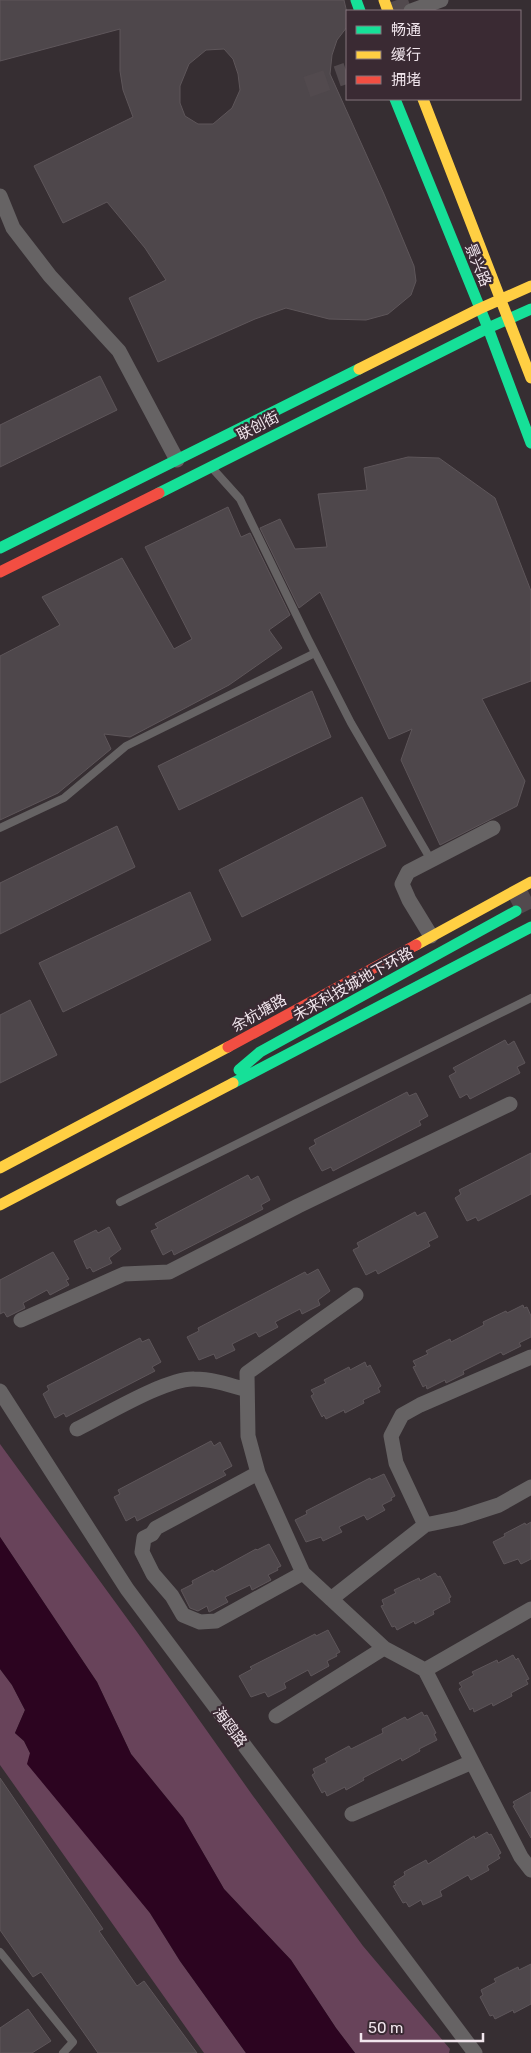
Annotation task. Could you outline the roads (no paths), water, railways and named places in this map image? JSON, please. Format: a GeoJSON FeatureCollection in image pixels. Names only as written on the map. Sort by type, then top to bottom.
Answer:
{"type":"FeatureCollection","features":[{"type":"Feature","properties":{"kind":"street"},"geometry":{"type":"LineString","coordinates":[[414,10],[441,0]]}},
{"type":"Feature","properties":{"kind":"street","name":"景兴路"},"geometry":{"type":"LineString","coordinates":[[395,100],[488,328],[531,443]]}},
{"type":"Feature","properties":{"kind":"street","name":"景兴路"},"geometry":{"type":"LineString","coordinates":[[423,100],[531,378]]}},
{"type":"Feature","properties":{"kind":"street"},"geometry":{"type":"LineString","coordinates":[[0,196],[13,228],[50,276],[119,351],[178,460]]}},
{"type":"Feature","properties":{"kind":"street","name":"联创街"},"geometry":{"type":"LineString","coordinates":[[0,548],[479,309],[531,286]]}},
{"type":"Feature","properties":{"kind":"street","name":"联创街"},"geometry":{"type":"LineString","coordinates":[[0,572],[488,328],[531,309]]}},
{"type":"Feature","properties":{"kind":"street"},"geometry":{"type":"LineString","coordinates":[[431,936],[409,900],[402,884],[408,872],[493,828]]}},
{"type":"Feature","properties":{"kind":"street","name":"余杭塘路"},"geometry":{"type":"LineString","coordinates":[[0,1168],[196,1065],[531,882]]}},
{"type":"Feature","properties":{"kind":"street","name":"未来科技城地下环路"},"geometry":{"type":"LineString","coordinates":[[196,1065],[252,1047],[514,909],[260,1052],[212,1094]]}},
{"type":"Feature","properties":{"kind":"street"},"geometry":{"type":"LineString","coordinates":[[0,1205],[531,927]]}},
{"type":"Feature","properties":{"kind":"street"},"geometry":{"type":"LineString","coordinates":[[21,1320],[124,1274],[169,1272],[298,1206],[510,1104]]}},
{"type":"Feature","properties":{"kind":"street"},"geometry":{"type":"LineString","coordinates":[[356,1295],[247,1373],[248,1436],[258,1472],[303,1573],[384,1648],[424,1670],[521,1857],[531,1870]]}},
{"type":"Feature","properties":{"kind":"street"},"geometry":{"type":"LineString","coordinates":[[425,1525],[396,1463],[391,1436],[402,1415],[420,1405],[531,1357]]}},
{"type":"Feature","properties":{"kind":"street"},"geometry":{"type":"LineString","coordinates":[[77,1430],[172,1382],[192,1378],[212,1380],[247,1390]]}},
{"type":"Feature","properties":{"kind":"street","name":"海鸥路"},"geometry":{"type":"LineString","coordinates":[[0,1391],[127,1589],[475,2053]]}},
{"type":"Feature","properties":{"kind":"street"},"geometry":{"type":"LineString","coordinates":[[258,1472],[156,1528],[152,1534],[144,1538],[142,1552],[153,1574],[172,1596],[183,1615],[200,1622],[216,1621],[303,1573]]}},
{"type":"Feature","properties":{"kind":"street"},"geometry":{"type":"LineString","coordinates":[[331,1599],[425,1525],[459,1518],[498,1505],[531,1487]]}},
{"type":"Feature","properties":{"kind":"street"},"geometry":{"type":"LineString","coordinates":[[424,1670],[531,1610]]}},
{"type":"Feature","properties":{"kind":"street"},"geometry":{"type":"LineString","coordinates":[[276,1716],[384,1648]]}},
{"type":"Feature","properties":{"kind":"street"},"geometry":{"type":"LineString","coordinates":[[352,1814],[472,1762]]}},
{"type":"Feature","properties":{"kind":"lane"},"geometry":{"type":"LineString","coordinates":[[178,460],[211,467],[240,499],[351,723],[431,860]]}},
{"type":"Feature","properties":{"kind":"lane"},"geometry":{"type":"LineString","coordinates":[[0,828],[64,798],[126,746],[315,653]]}},
{"type":"Feature","properties":{"kind":"lane"},"geometry":{"type":"LineString","coordinates":[[120,1202],[531,998]]}},
{"type":"Feature","properties":{"kind":"lane"},"geometry":{"type":"LineString","coordinates":[[0,1952],[72,2042],[63,2053]]}},
{"type":"Feature","properties":{"kind":"tunnel"},"geometry":{"type":"LineString","coordinates":[[397,0],[401,10]]}},
{"type":"Feature","properties":{"kind":"tunnel"},"geometry":{"type":"LineString","coordinates":[[307,87],[346,73]]}},
{"type":"Feature","properties":{"kind":"tunnel"},"geometry":{"type":"LineString","coordinates":[[513,906],[531,897]]}}]}
